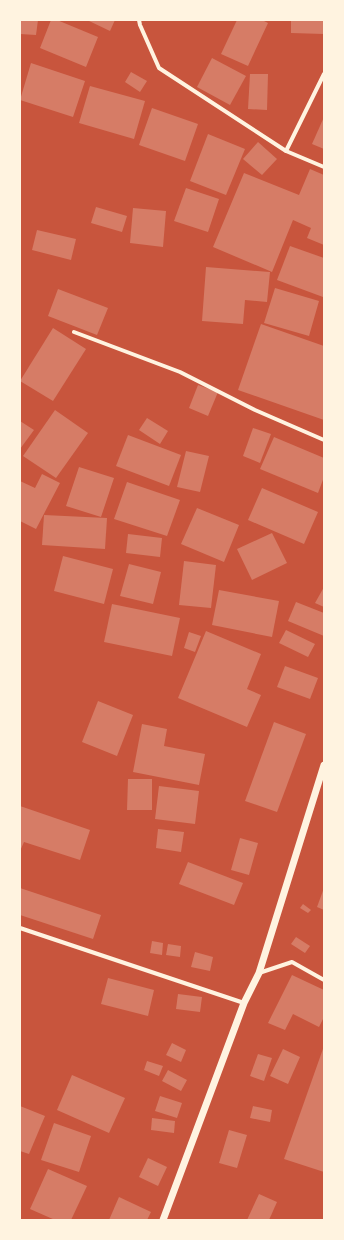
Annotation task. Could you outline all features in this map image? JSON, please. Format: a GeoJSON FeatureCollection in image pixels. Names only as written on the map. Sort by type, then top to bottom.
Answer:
{"type":"FeatureCollection","features":[{"type":"Feature","properties":{"kind":"street"},"geometry":{"type":"LineString","coordinates":[[139,20],[159,68],[286,151],[324,167]]}},
{"type":"Feature","properties":{"kind":"street"},"geometry":{"type":"LineString","coordinates":[[286,151],[324,74]]}},
{"type":"Feature","properties":{"kind":"street"},"geometry":{"type":"LineString","coordinates":[[74,332],[180,372],[255,410],[324,440]]}},
{"type":"Feature","properties":{"kind":"street"},"geometry":{"type":"LineString","coordinates":[[163,1220],[244,1003],[259,973],[324,765]]}},
{"type":"Feature","properties":{"kind":"street"},"geometry":{"type":"LineString","coordinates":[[20,928],[244,1003]]}},
{"type":"Feature","properties":{"kind":"street"},"geometry":{"type":"LineString","coordinates":[[259,973],[292,962],[324,980]]}},
{"type":"Feature","properties":{"kind":"building"},"geometry":{"type":"Polygon","coordinates":[[[20,20],[38,20],[36,35],[20,34],[20,20]]]}},
{"type":"Feature","properties":{"kind":"building"},"geometry":{"type":"Polygon","coordinates":[[[51,20],[57,20],[98,37],[86,67],[40,48],[51,20]]]}},
{"type":"Feature","properties":{"kind":"building"},"geometry":{"type":"Polygon","coordinates":[[[87,20],[115,20],[110,31],[87,20]]]}},
{"type":"Feature","properties":{"kind":"building"},"geometry":{"type":"Polygon","coordinates":[[[237,20],[262,20],[268,23],[248,66],[221,54],[237,20]]]}},
{"type":"Feature","properties":{"kind":"building"},"geometry":{"type":"Polygon","coordinates":[[[291,20],[324,20],[324,34],[291,33],[291,20]]]}},
{"type":"Feature","properties":{"kind":"building"},"geometry":{"type":"Polygon","coordinates":[[[212,58],[246,76],[230,105],[197,87],[212,58]]]}},
{"type":"Feature","properties":{"kind":"building"},"geometry":{"type":"Polygon","coordinates":[[[31,63],[85,81],[73,117],[20,100],[31,63]]]}},
{"type":"Feature","properties":{"kind":"building"},"geometry":{"type":"Polygon","coordinates":[[[131,72],[147,81],[140,92],[125,82],[131,72]]]}},
{"type":"Feature","properties":{"kind":"building"},"geometry":{"type":"Polygon","coordinates":[[[250,74],[268,74],[267,110],[248,109],[250,74]]]}},
{"type":"Feature","properties":{"kind":"building"},"geometry":{"type":"Polygon","coordinates":[[[90,86],[145,101],[134,139],[79,123],[90,86]]]}},
{"type":"Feature","properties":{"kind":"building"},"geometry":{"type":"Polygon","coordinates":[[[152,108],[198,124],[185,161],[139,145],[152,108]]]}},
{"type":"Feature","properties":{"kind":"building"},"geometry":{"type":"Polygon","coordinates":[[[324,117],[324,149],[312,144],[324,117]]]}},
{"type":"Feature","properties":{"kind":"building"},"geometry":{"type":"Polygon","coordinates":[[[208,134],[245,149],[226,195],[190,181],[208,134]]]}},
{"type":"Feature","properties":{"kind":"building"},"geometry":{"type":"Polygon","coordinates":[[[258,142],[277,159],[262,175],[243,159],[258,142]]]}},
{"type":"Feature","properties":{"kind":"building"},"geometry":{"type":"Polygon","coordinates":[[[310,169],[324,175],[324,245],[307,238],[311,228],[293,220],[272,272],[213,247],[244,173],[299,195],[310,169]]]}},
{"type":"Feature","properties":{"kind":"building"},"geometry":{"type":"Polygon","coordinates":[[[186,188],[219,199],[208,232],[174,221],[186,188]]]}},
{"type":"Feature","properties":{"kind":"building"},"geometry":{"type":"Polygon","coordinates":[[[96,207],[127,216],[122,232],[91,223],[96,207]]]}},
{"type":"Feature","properties":{"kind":"building"},"geometry":{"type":"Polygon","coordinates":[[[133,208],[166,211],[163,247],[130,243],[133,208]]]}},
{"type":"Feature","properties":{"kind":"building"},"geometry":{"type":"Polygon","coordinates":[[[37,230],[76,239],[71,260],[32,250],[37,230]]]}},
{"type":"Feature","properties":{"kind":"building"},"geometry":{"type":"Polygon","coordinates":[[[290,246],[324,258],[323,297],[277,280],[290,246]]]}},
{"type":"Feature","properties":{"kind":"building"},"geometry":{"type":"Polygon","coordinates":[[[206,267],[270,272],[267,302],[245,300],[243,324],[202,321],[206,267]]]}},
{"type":"Feature","properties":{"kind":"building"},"geometry":{"type":"Polygon","coordinates":[[[275,288],[319,301],[309,336],[264,323],[275,288]]]}},
{"type":"Feature","properties":{"kind":"building"},"geometry":{"type":"Polygon","coordinates":[[[58,289],[108,308],[97,335],[48,316],[58,289]]]}},
{"type":"Feature","properties":{"kind":"building"},"geometry":{"type":"Polygon","coordinates":[[[261,324],[324,346],[324,420],[238,390],[261,324]]]}},
{"type":"Feature","properties":{"kind":"building"},"geometry":{"type":"Polygon","coordinates":[[[53,328],[86,349],[53,401],[20,381],[53,328]]]}},
{"type":"Feature","properties":{"kind":"building"},"geometry":{"type":"Polygon","coordinates":[[[198,385],[218,392],[208,416],[189,408],[198,385]]]}},
{"type":"Feature","properties":{"kind":"building"},"geometry":{"type":"Polygon","coordinates":[[[55,410],[88,433],[56,478],[23,456],[55,410]]]}},
{"type":"Feature","properties":{"kind":"building"},"geometry":{"type":"Polygon","coordinates":[[[147,418],[168,431],[160,444],[139,430],[147,418]]]}},
{"type":"Feature","properties":{"kind":"building"},"geometry":{"type":"Polygon","coordinates":[[[20,421],[34,430],[20,449],[20,421]]]}},
{"type":"Feature","properties":{"kind":"building"},"geometry":{"type":"Polygon","coordinates":[[[253,428],[271,434],[260,463],[243,456],[253,428]]]}},
{"type":"Feature","properties":{"kind":"building"},"geometry":{"type":"Polygon","coordinates":[[[128,435],[181,455],[169,486],[116,466],[128,435]]]}},
{"type":"Feature","properties":{"kind":"building"},"geometry":{"type":"Polygon","coordinates":[[[274,437],[324,458],[324,477],[318,493],[260,469],[274,437]]]}},
{"type":"Feature","properties":{"kind":"building"},"geometry":{"type":"Polygon","coordinates":[[[186,451],[209,456],[200,492],[177,487],[186,451]]]}},
{"type":"Feature","properties":{"kind":"building"},"geometry":{"type":"Polygon","coordinates":[[[79,467],[114,478],[101,517],[66,506],[79,467]]]}},
{"type":"Feature","properties":{"kind":"building"},"geometry":{"type":"Polygon","coordinates":[[[42,474],[60,483],[36,529],[20,521],[20,481],[35,488],[42,474]]]}},
{"type":"Feature","properties":{"kind":"building"},"geometry":{"type":"Polygon","coordinates":[[[127,482],[180,500],[167,536],[114,519],[127,482]]]}},
{"type":"Feature","properties":{"kind":"building"},"geometry":{"type":"Polygon","coordinates":[[[262,488],[318,512],[304,544],[248,520],[262,488]]]}},
{"type":"Feature","properties":{"kind":"building"},"geometry":{"type":"Polygon","coordinates":[[[197,508],[239,525],[224,562],[181,544],[197,508]]]}},
{"type":"Feature","properties":{"kind":"building"},"geometry":{"type":"Polygon","coordinates":[[[44,515],[107,518],[105,549],[42,545],[44,515]]]}},
{"type":"Feature","properties":{"kind":"building"},"geometry":{"type":"Polygon","coordinates":[[[272,533],[287,563],[252,580],[237,549],[272,533]]]}},
{"type":"Feature","properties":{"kind":"building"},"geometry":{"type":"Polygon","coordinates":[[[128,534],[162,538],[160,557],[126,553],[128,534]]]}},
{"type":"Feature","properties":{"kind":"building"},"geometry":{"type":"Polygon","coordinates":[[[63,556],[113,569],[104,604],[54,591],[63,556]]]}},
{"type":"Feature","properties":{"kind":"building"},"geometry":{"type":"Polygon","coordinates":[[[184,561],[216,565],[211,608],[179,605],[184,561]]]}},
{"type":"Feature","properties":{"kind":"building"},"geometry":{"type":"Polygon","coordinates":[[[129,564],[161,572],[153,604],[120,596],[129,564]]]}},
{"type":"Feature","properties":{"kind":"building"},"geometry":{"type":"Polygon","coordinates":[[[324,587],[324,607],[315,603],[324,587]]]}},
{"type":"Feature","properties":{"kind":"building"},"geometry":{"type":"Polygon","coordinates":[[[219,590],[279,601],[272,637],[212,625],[219,590]]]}},
{"type":"Feature","properties":{"kind":"building"},"geometry":{"type":"Polygon","coordinates":[[[296,602],[324,613],[324,636],[288,621],[296,602]]]}},
{"type":"Feature","properties":{"kind":"building"},"geometry":{"type":"Polygon","coordinates":[[[112,604],[180,618],[172,656],[104,642],[112,604]]]}},
{"type":"Feature","properties":{"kind":"building"},"geometry":{"type":"Polygon","coordinates":[[[286,630],[315,644],[308,657],[279,643],[286,630]]]}},
{"type":"Feature","properties":{"kind":"building"},"geometry":{"type":"Polygon","coordinates":[[[206,631],[261,654],[247,689],[261,695],[247,727],[178,698],[206,631]]]}},
{"type":"Feature","properties":{"kind":"building"},"geometry":{"type":"Polygon","coordinates":[[[189,632],[201,636],[195,652],[184,648],[189,632]]]}},
{"type":"Feature","properties":{"kind":"building"},"geometry":{"type":"Polygon","coordinates":[[[285,666],[318,678],[310,699],[277,687],[285,666]]]}},
{"type":"Feature","properties":{"kind":"building"},"geometry":{"type":"Polygon","coordinates":[[[98,701],[133,715],[117,756],[82,742],[98,701]]]}},
{"type":"Feature","properties":{"kind":"building"},"geometry":{"type":"Polygon","coordinates":[[[274,722],[306,734],[277,812],[245,801],[274,722]]]}},
{"type":"Feature","properties":{"kind":"building"},"geometry":{"type":"Polygon","coordinates":[[[142,724],[167,729],[164,746],[205,754],[199,785],[133,772],[142,724]]]}},
{"type":"Feature","properties":{"kind":"building"},"geometry":{"type":"Polygon","coordinates":[[[128,779],[152,779],[152,810],[127,810],[128,779]]]}},
{"type":"Feature","properties":{"kind":"building"},"geometry":{"type":"Polygon","coordinates":[[[159,786],[199,791],[195,824],[155,819],[159,786]]]}},
{"type":"Feature","properties":{"kind":"building"},"geometry":{"type":"Polygon","coordinates":[[[20,806],[90,830],[80,860],[24,842],[20,851],[20,806]]]}},
{"type":"Feature","properties":{"kind":"building"},"geometry":{"type":"Polygon","coordinates":[[[158,829],[184,832],[181,852],[156,848],[158,829]]]}},
{"type":"Feature","properties":{"kind":"building"},"geometry":{"type":"Polygon","coordinates":[[[240,838],[258,843],[249,875],[231,870],[240,838]]]}},
{"type":"Feature","properties":{"kind":"building"},"geometry":{"type":"Polygon","coordinates":[[[188,862],[243,883],[234,905],[179,884],[188,862]]]}},
{"type":"Feature","properties":{"kind":"building"},"geometry":{"type":"Polygon","coordinates":[[[20,888],[101,915],[93,939],[20,915],[20,888]]]}},
{"type":"Feature","properties":{"kind":"building"},"geometry":{"type":"Polygon","coordinates":[[[324,888],[324,910],[317,907],[324,888]]]}},
{"type":"Feature","properties":{"kind":"building"},"geometry":{"type":"Polygon","coordinates":[[[303,904],[311,910],[308,913],[300,908],[303,904]]]}},
{"type":"Feature","properties":{"kind":"building"},"geometry":{"type":"Polygon","coordinates":[[[296,937],[310,946],[305,953],[291,944],[296,937]]]}},
{"type":"Feature","properties":{"kind":"building"},"geometry":{"type":"Polygon","coordinates":[[[152,941],[163,943],[162,955],[150,953],[152,941]]]}},
{"type":"Feature","properties":{"kind":"building"},"geometry":{"type":"Polygon","coordinates":[[[168,944],[181,946],[180,957],[166,955],[168,944]]]}},
{"type":"Feature","properties":{"kind":"building"},"geometry":{"type":"Polygon","coordinates":[[[195,952],[213,957],[210,971],[191,967],[195,952]]]}},
{"type":"Feature","properties":{"kind":"building"},"geometry":{"type":"Polygon","coordinates":[[[292,975],[324,990],[324,1017],[319,1027],[293,1014],[285,1030],[268,1023],[292,975]]]}},
{"type":"Feature","properties":{"kind":"building"},"geometry":{"type":"Polygon","coordinates":[[[108,978],[154,990],[148,1016],[101,1004],[108,978]]]}},
{"type":"Feature","properties":{"kind":"building"},"geometry":{"type":"Polygon","coordinates":[[[178,994],[202,997],[200,1012],[176,1009],[178,994]]]}},
{"type":"Feature","properties":{"kind":"building"},"geometry":{"type":"Polygon","coordinates":[[[172,1043],[186,1050],[181,1062],[166,1055],[172,1043]]]}},
{"type":"Feature","properties":{"kind":"building"},"geometry":{"type":"Polygon","coordinates":[[[324,1046],[324,1172],[284,1159],[324,1046]]]}},
{"type":"Feature","properties":{"kind":"building"},"geometry":{"type":"Polygon","coordinates":[[[283,1049],[300,1057],[288,1084],[270,1076],[283,1049]]]}},
{"type":"Feature","properties":{"kind":"building"},"geometry":{"type":"Polygon","coordinates":[[[258,1054],[272,1058],[264,1081],[250,1076],[258,1054]]]}},
{"type":"Feature","properties":{"kind":"building"},"geometry":{"type":"Polygon","coordinates":[[[147,1061],[163,1066],[159,1076],[144,1070],[147,1061]]]}},
{"type":"Feature","properties":{"kind":"building"},"geometry":{"type":"Polygon","coordinates":[[[168,1070],[187,1080],[181,1091],[162,1081],[168,1070]]]}},
{"type":"Feature","properties":{"kind":"building"},"geometry":{"type":"Polygon","coordinates":[[[72,1075],[125,1098],[109,1133],[57,1110],[72,1075]]]}},
{"type":"Feature","properties":{"kind":"building"},"geometry":{"type":"Polygon","coordinates":[[[160,1096],[182,1103],[177,1118],[155,1111],[160,1096]]]}},
{"type":"Feature","properties":{"kind":"building"},"geometry":{"type":"Polygon","coordinates":[[[20,1106],[45,1116],[29,1154],[20,1151],[20,1106]]]}},
{"type":"Feature","properties":{"kind":"building"},"geometry":{"type":"Polygon","coordinates":[[[253,1106],[272,1110],[270,1122],[250,1118],[253,1106]]]}},
{"type":"Feature","properties":{"kind":"building"},"geometry":{"type":"Polygon","coordinates":[[[152,1118],[175,1121],[174,1133],[151,1130],[152,1118]]]}},
{"type":"Feature","properties":{"kind":"building"},"geometry":{"type":"Polygon","coordinates":[[[54,1123],[91,1136],[79,1172],[41,1160],[54,1123]]]}},
{"type":"Feature","properties":{"kind":"building"},"geometry":{"type":"Polygon","coordinates":[[[229,1130],[247,1135],[237,1168],[219,1163],[229,1130]]]}},
{"type":"Feature","properties":{"kind":"building"},"geometry":{"type":"Polygon","coordinates":[[[148,1158],[167,1167],[158,1186],[139,1177],[148,1158]]]}},
{"type":"Feature","properties":{"kind":"building"},"geometry":{"type":"Polygon","coordinates":[[[48,1169],[87,1186],[71,1220],[55,1220],[30,1209],[48,1169]]]}},
{"type":"Feature","properties":{"kind":"building"},"geometry":{"type":"Polygon","coordinates":[[[259,1194],[277,1202],[269,1220],[247,1220],[259,1194]]]}},
{"type":"Feature","properties":{"kind":"building"},"geometry":{"type":"Polygon","coordinates":[[[119,1197],[151,1212],[147,1220],[109,1220],[119,1197]]]}}]}
